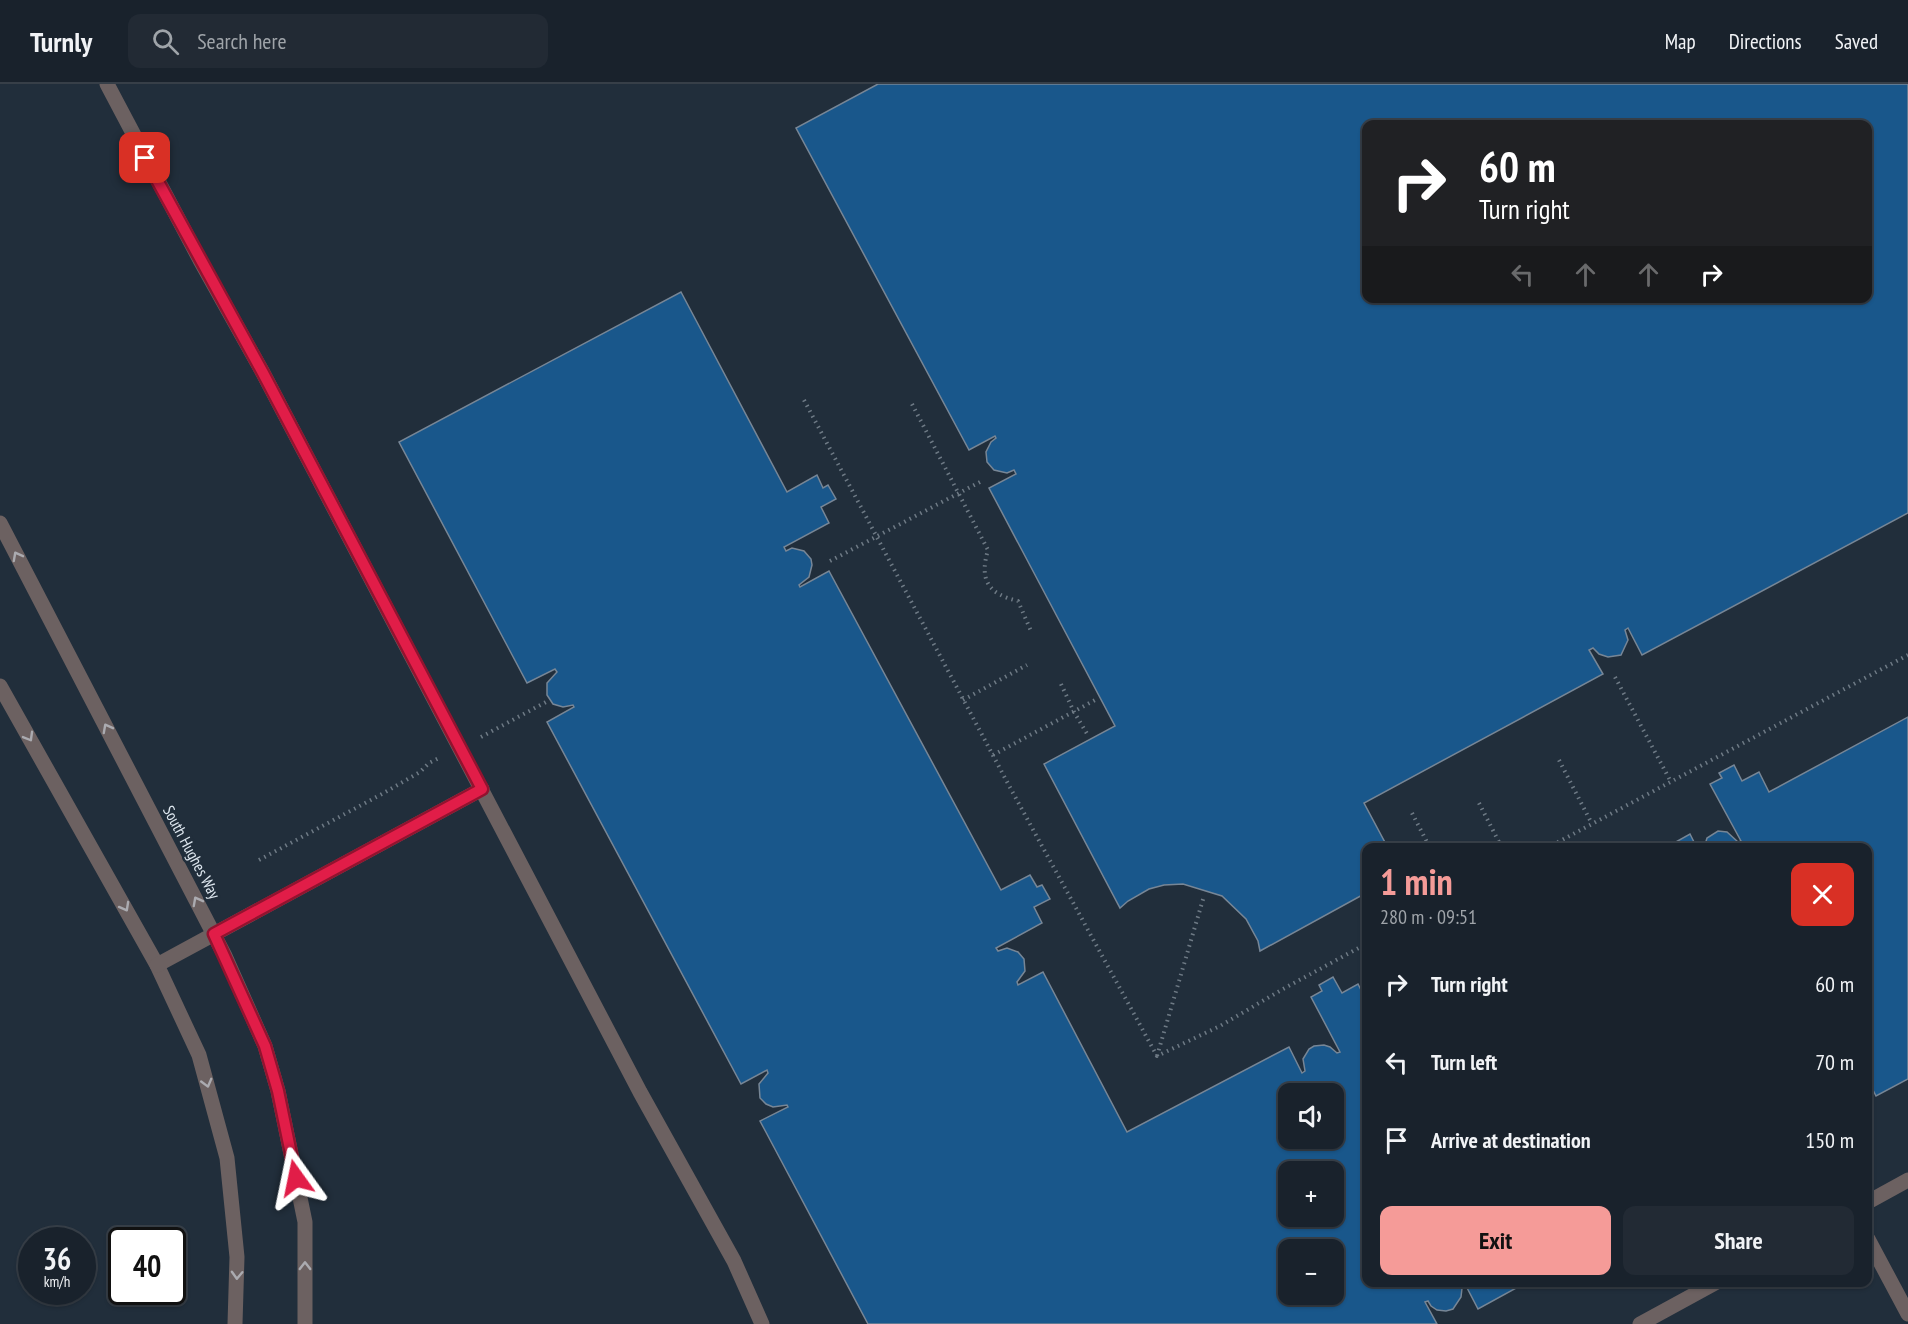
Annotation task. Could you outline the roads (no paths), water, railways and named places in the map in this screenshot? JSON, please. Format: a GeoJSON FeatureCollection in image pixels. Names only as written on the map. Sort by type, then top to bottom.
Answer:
{"type":"FeatureCollection","features":[{"type":"Feature","properties":{"kind":"street"},"geometry":{"type":"LineString","coordinates":[[107,84],[263,373],[663,1134],[734,1261],[762,1324]]}},
{"type":"Feature","properties":{"kind":"street"},"geometry":{"type":"LineString","coordinates":[[114,84],[124,117]]}},
{"type":"Feature","properties":{"kind":"street","name":"South Hughes Way"},"geometry":{"type":"LineString","coordinates":[[0,523],[214,934],[265,1046],[278,1091],[305,1222],[305,1324]]}},
{"type":"Feature","properties":{"kind":"street"},"geometry":{"type":"LineString","coordinates":[[0,686],[157,965],[199,1055],[227,1158],[237,1257],[235,1324]]}},
{"type":"Feature","properties":{"kind":"street"},"geometry":{"type":"LineString","coordinates":[[157,965],[482,789]]}},
{"type":"Feature","properties":{"kind":"street"},"geometry":{"type":"LineString","coordinates":[[1872,1200],[1908,1180]]}},
{"type":"Feature","properties":{"kind":"street"},"geometry":{"type":"LineString","coordinates":[[1872,1246],[1908,1314]]}},
{"type":"Feature","properties":{"kind":"street"},"geometry":{"type":"LineString","coordinates":[[1640,1324],[1708,1287]]}}]}
